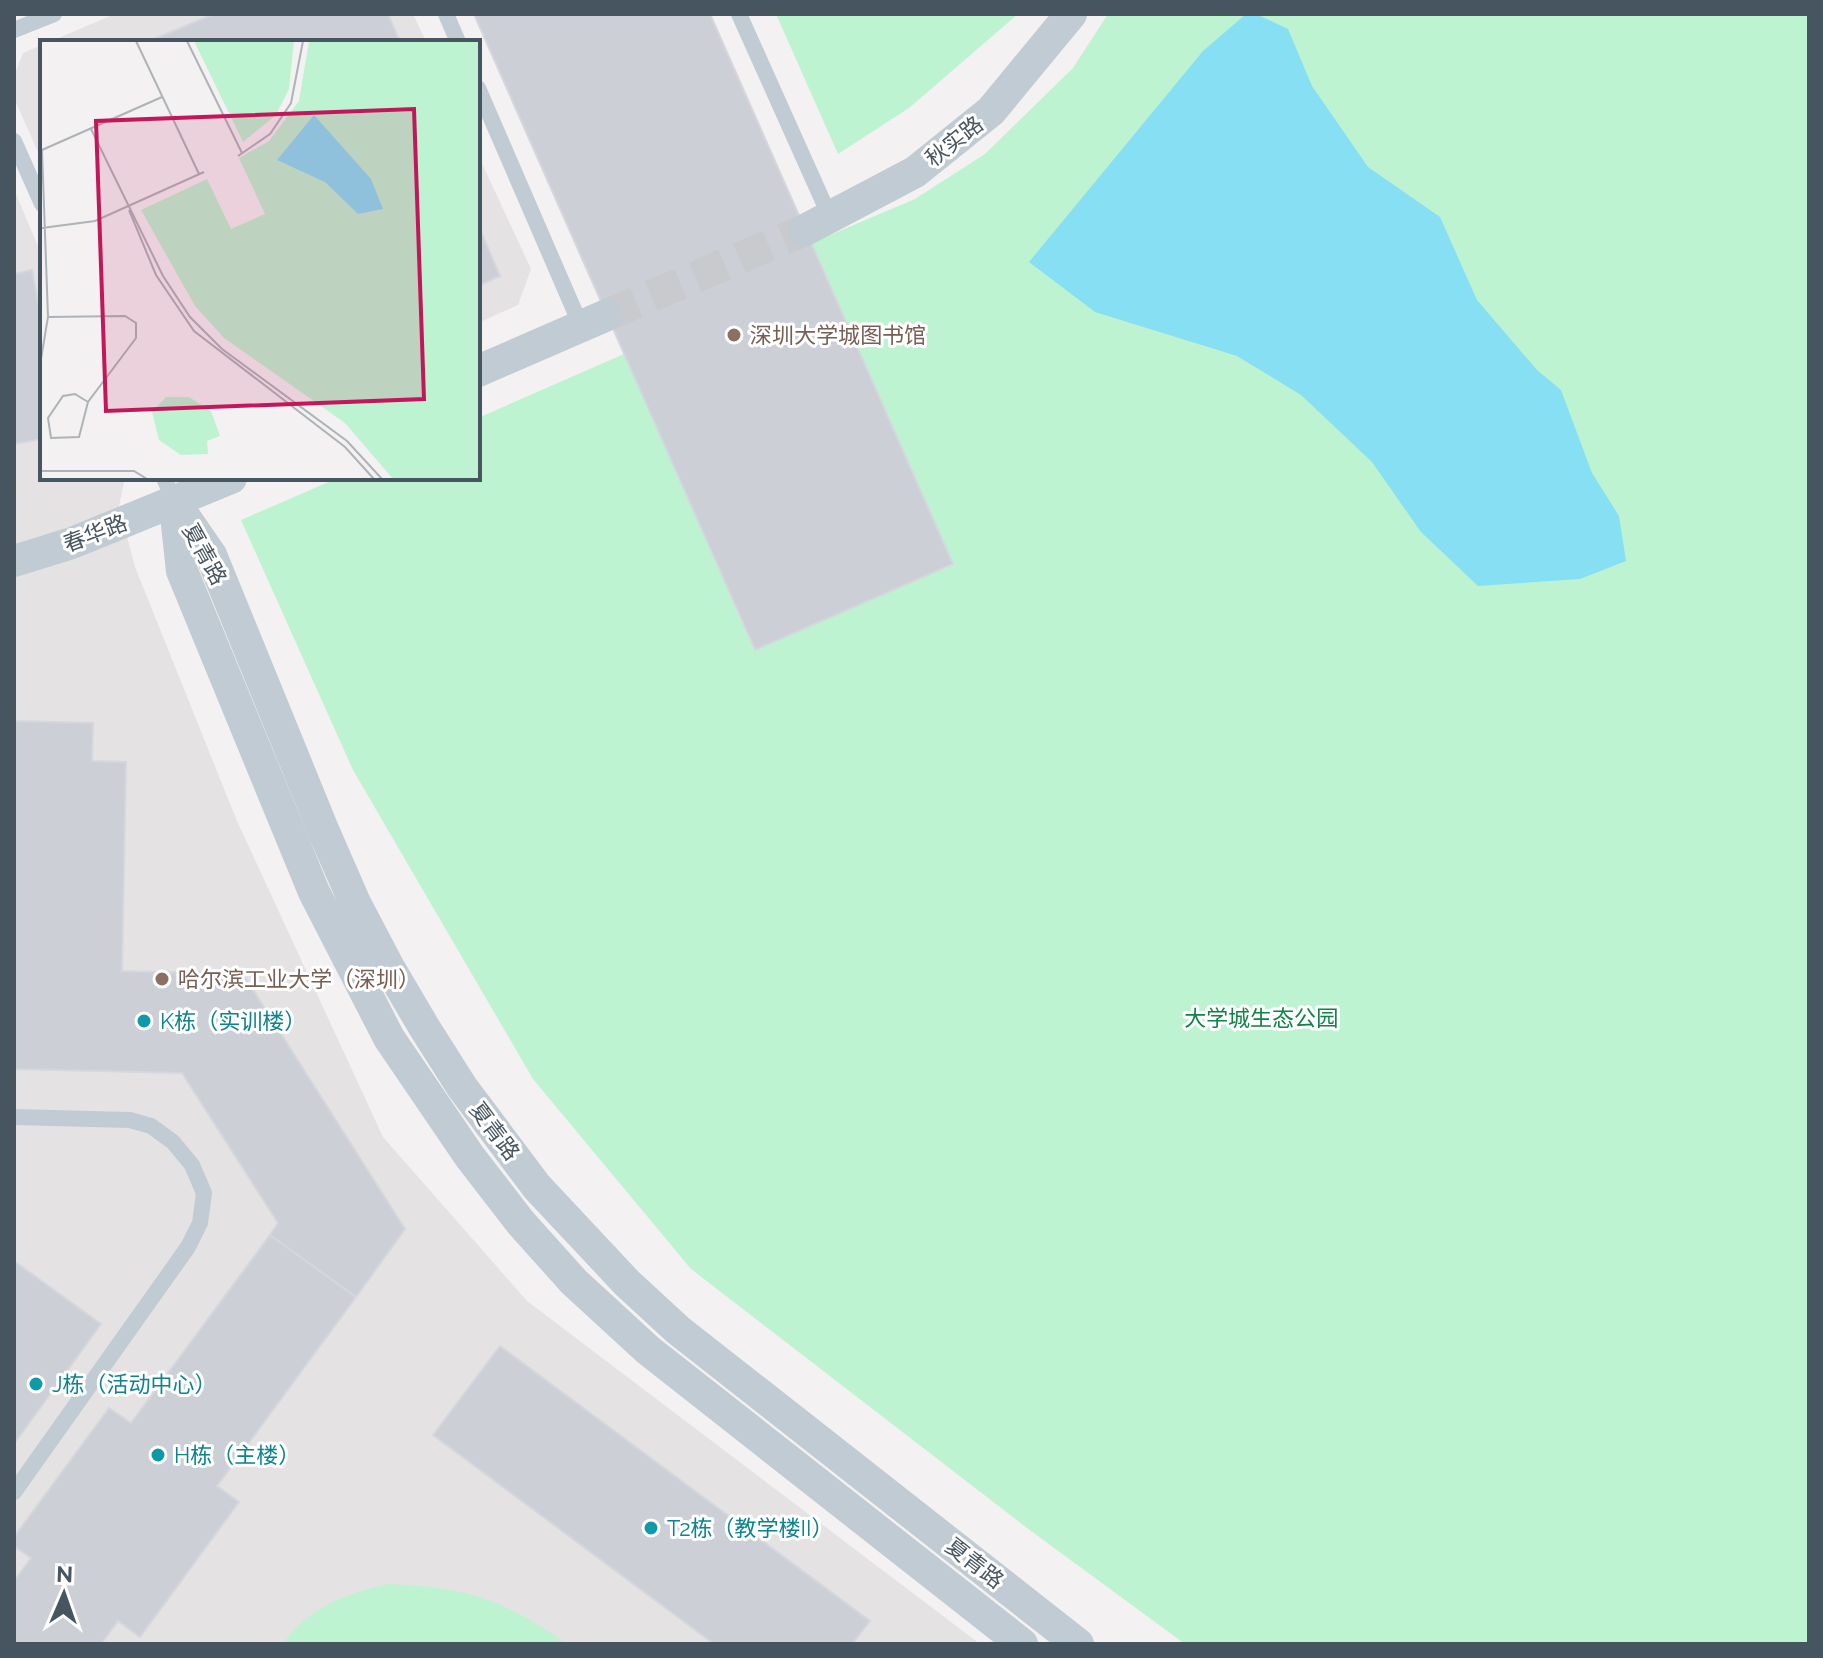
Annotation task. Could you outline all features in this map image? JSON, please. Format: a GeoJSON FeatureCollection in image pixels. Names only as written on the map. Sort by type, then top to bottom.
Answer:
{"type":"FeatureCollection","features":[{"type":"Feature","properties":{"kind":"street","name":"秋实路"},"geometry":{"type":"LineString","coordinates":[[818,223],[915,172],[991,111],[1071,14]]}},
{"type":"Feature","properties":{"kind":"street"},"geometry":{"type":"LineString","coordinates":[[480,370],[594,320]]}},
{"type":"Feature","properties":{"kind":"street"},"geometry":{"type":"LineString","coordinates":[[169,490],[221,480]]}},
{"type":"Feature","properties":{"kind":"street","name":"春华路"},"geometry":{"type":"LineString","coordinates":[[14,561],[72,543],[169,490]]}},
{"type":"Feature","properties":{"kind":"street","name":"夏青路"},"geometry":{"type":"LineString","coordinates":[[169,490],[182,571],[314,892],[389,1038],[470,1157],[521,1223],[574,1282],[648,1350],[1022,1644]]}},
{"type":"Feature","properties":{"kind":"street","name":"夏青路"},"geometry":{"type":"LineString","coordinates":[[169,490],[211,555],[324,832],[355,903],[387,964],[462,1087],[537,1187],[627,1283],[678,1330],[1078,1644]]}},
{"type":"Feature","properties":{"kind":"lane"},"geometry":{"type":"LineString","coordinates":[[14,30],[54,14]]}},
{"type":"Feature","properties":{"kind":"lane"},"geometry":{"type":"LineString","coordinates":[[446,14],[457,40]]}},
{"type":"Feature","properties":{"kind":"lane"},"geometry":{"type":"LineString","coordinates":[[739,14],[818,223]]}},
{"type":"Feature","properties":{"kind":"lane"},"geometry":{"type":"LineString","coordinates":[[480,92],[594,320]]}},
{"type":"Feature","properties":{"kind":"lane"},"geometry":{"type":"LineString","coordinates":[[14,141],[40,200]]}},
{"type":"Feature","properties":{"kind":"lane"},"geometry":{"type":"LineString","coordinates":[[14,1117],[130,1120],[151,1126],[173,1142],[192,1165],[204,1193],[200,1223],[188,1247],[14,1492]]}},
{"type":"Feature","properties":{"kind":"shaded area"},"geometry":{"type":"Polygon","coordinates":[[[115,14],[413,14],[425,40],[54,40],[115,14]]]}},
{"type":"Feature","properties":{"kind":"shaded area"},"geometry":{"type":"Polygon","coordinates":[[[40,46],[40,156],[14,98],[14,76],[23,53],[40,46]]]}},
{"type":"Feature","properties":{"kind":"shaded area"},"geometry":{"type":"Polygon","coordinates":[[[480,159],[531,269],[518,305],[480,322],[480,159]]]}},
{"type":"Feature","properties":{"kind":"shaded area","name":"哈尔滨工业大学（深圳）"},"geometry":{"type":"Polygon","coordinates":[[[14,189],[40,251],[40,480],[125,480],[119,506],[135,567],[237,821],[383,1137],[527,1301],[980,1644],[14,1644],[14,189]]]}},
{"type":"Feature","properties":{"kind":"green space"},"geometry":{"type":"Polygon","coordinates":[[[776,14],[1018,14],[909,108],[838,154],[776,14]]]}},
{"type":"Feature","properties":{"kind":"green space","name":"大学城生态公园"},"geometry":{"type":"Polygon","coordinates":[[[1108,14],[1809,14],[1809,1644],[1185,1644],[1027,1528],[691,1269],[533,1079],[353,770],[241,520],[333,480],[480,480],[480,417],[624,354],[754,650],[953,564],[811,243],[915,199],[985,154],[1073,68],[1108,14]]]}},
{"type":"Feature","properties":{"kind":"green space"},"geometry":{"type":"Polygon","coordinates":[[[389,1584],[440,1588],[483,1598],[523,1616],[566,1644],[283,1644],[304,1620],[317,1611],[344,1597],[389,1584]]]}},
{"type":"Feature","properties":{"kind":"water"},"geometry":{"type":"Polygon","coordinates":[[[1246,14],[1256,14],[1288,29],[1312,86],[1368,167],[1440,217],[1477,300],[1537,370],[1561,390],[1592,473],[1619,516],[1626,561],[1580,579],[1478,586],[1421,532],[1372,462],[1301,395],[1237,356],[1095,312],[1029,262],[1203,51],[1246,14]]]}},
{"type":"Feature","properties":{"kind":"building"},"geometry":{"type":"Polygon","coordinates":[[[214,14],[388,14],[399,40],[152,40],[214,14]]]}},
{"type":"Feature","properties":{"kind":"building","name":"深圳大学城图书馆"},"geometry":{"type":"Polygon","coordinates":[[[474,14],[710,14],[953,564],[755,650],[474,14]]]}},
{"type":"Feature","properties":{"kind":"building"},"geometry":{"type":"Polygon","coordinates":[[[480,230],[500,276],[480,285],[480,230]]]}},
{"type":"Feature","properties":{"kind":"building"},"geometry":{"type":"Polygon","coordinates":[[[32,270],[40,313],[40,439],[14,444],[14,274],[32,270]]]}},
{"type":"Feature","properties":{"kind":"building","name":"K栋（实训楼）"},"geometry":{"type":"Polygon","coordinates":[[[14,721],[93,723],[92,761],[126,762],[122,971],[243,974],[405,1229],[356,1297],[270,1235],[278,1223],[182,1073],[14,1069],[14,721]]]}},
{"type":"Feature","properties":{"kind":"building","name":"H栋（主楼）"},"geometry":{"type":"Polygon","coordinates":[[[270,1235],[356,1297],[217,1486],[239,1502],[140,1637],[118,1621],[101,1644],[14,1644],[14,1581],[31,1558],[14,1546],[14,1537],[109,1408],[131,1423],[270,1235]]]}},
{"type":"Feature","properties":{"kind":"building","name":"J栋（活动中心）"},"geometry":{"type":"Polygon","coordinates":[[[14,1261],[101,1324],[14,1444],[14,1261]]]}},
{"type":"Feature","properties":{"kind":"building","name":"T2栋（教学楼II）"},"geometry":{"type":"Polygon","coordinates":[[[500,1346],[870,1621],[852,1644],[714,1644],[433,1435],[500,1346]]]}},
{"type":"Feature","properties":{"kind":"tunnel"},"geometry":{"type":"LineString","coordinates":[[607,315],[805,230]]}},
{"type":"Feature","properties":{"kind":"place","name":"深圳大学城图书馆"},"geometry":{"type":"Point","coordinates":[734,335]}},
{"type":"Feature","properties":{"kind":"place","name":"哈尔滨工业大学（深圳）"},"geometry":{"type":"Point","coordinates":[162,979]}},
{"type":"Feature","properties":{"kind":"place","name":"K栋（实训楼）"},"geometry":{"type":"Point","coordinates":[144,1021]}},
{"type":"Feature","properties":{"kind":"place","name":"J栋（活动中心）"},"geometry":{"type":"Point","coordinates":[36,1384]}},
{"type":"Feature","properties":{"kind":"place","name":"H栋（主楼）"},"geometry":{"type":"Point","coordinates":[158,1455]}},
{"type":"Feature","properties":{"kind":"place","name":"T2栋（教学楼II）"},"geometry":{"type":"Point","coordinates":[651,1528]}}]}
